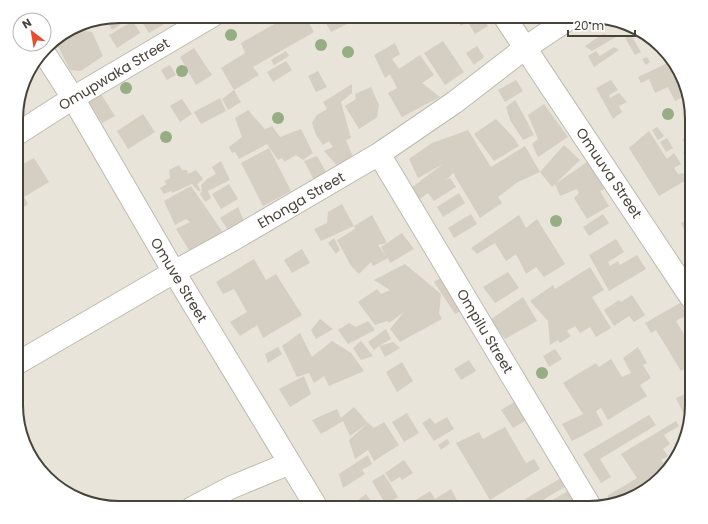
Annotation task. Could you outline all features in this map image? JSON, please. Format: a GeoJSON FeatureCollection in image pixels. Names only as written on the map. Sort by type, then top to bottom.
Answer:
{"type":"FeatureCollection","features":[{"type":"Feature","properties":{"kind":"street","name":"Omupwaka Street"},"geometry":{"type":"LineString","coordinates":[[23,130],[73,98],[200,23]]}},
{"type":"Feature","properties":{"kind":"street"},"geometry":{"type":"LineString","coordinates":[[509,23],[525,48]]}},
{"type":"Feature","properties":{"kind":"street","name":"Ehonga Street"},"geometry":{"type":"LineString","coordinates":[[23,360],[174,272],[234,240],[379,154],[455,102],[525,48],[562,23]]}},
{"type":"Feature","properties":{"kind":"street","name":"Omuuva Street"},"geometry":{"type":"LineString","coordinates":[[525,48],[685,288]]}},
{"type":"Feature","properties":{"kind":"street","name":"Omuve Street"},"geometry":{"type":"LineString","coordinates":[[47,57],[73,98],[174,272],[313,501]]}},
{"type":"Feature","properties":{"kind":"street","name":"Ompilu Street"},"geometry":{"type":"LineString","coordinates":[[379,154],[587,501]]}},
{"type":"Feature","properties":{"kind":"street"},"geometry":{"type":"LineString","coordinates":[[205,501],[232,487],[290,463]]}},
{"type":"Feature","properties":{"kind":"shaded area"},"geometry":{"type":"Polygon","coordinates":[[[119,23],[596,23],[626,30],[648,43],[665,60],[675,76],[680,88],[685,112],[685,412],[680,436],[675,448],[665,464],[643,485],[632,491],[620,496],[596,501],[112,501],[88,496],[76,491],[60,481],[43,464],[30,442],[23,412],[23,119],[26,94],[30,82],[39,65],[60,43],[76,33],[94,26],[119,23]]]}},
{"type":"Feature","properties":{"kind":"building"},"geometry":{"type":"Polygon","coordinates":[[[123,23],[112,30],[108,24],[123,23]]]}},
{"type":"Feature","properties":{"kind":"building"},"geometry":{"type":"Polygon","coordinates":[[[130,23],[134,23],[140,33],[117,48],[109,35],[130,23]]]}},
{"type":"Feature","properties":{"kind":"building"},"geometry":{"type":"Polygon","coordinates":[[[143,23],[166,23],[149,33],[143,23]]]}},
{"type":"Feature","properties":{"kind":"building"},"geometry":{"type":"Polygon","coordinates":[[[276,23],[309,23],[314,32],[253,67],[259,75],[234,90],[221,68],[245,53],[241,43],[276,23]]]}},
{"type":"Feature","properties":{"kind":"building"},"geometry":{"type":"Polygon","coordinates":[[[326,23],[349,23],[331,32],[326,23]]]}},
{"type":"Feature","properties":{"kind":"building"},"geometry":{"type":"Polygon","coordinates":[[[486,23],[488,26],[475,34],[469,24],[486,23]]]}},
{"type":"Feature","properties":{"kind":"building"},"geometry":{"type":"Polygon","coordinates":[[[84,30],[92,32],[103,56],[81,71],[70,70],[58,45],[84,30]]]}},
{"type":"Feature","properties":{"kind":"building"},"geometry":{"type":"Polygon","coordinates":[[[603,34],[616,37],[592,51],[585,46],[603,34]]]}},
{"type":"Feature","properties":{"kind":"building"},"geometry":{"type":"Polygon","coordinates":[[[631,35],[641,52],[635,55],[625,38],[631,35]]]}},
{"type":"Feature","properties":{"kind":"building"},"geometry":{"type":"Polygon","coordinates":[[[443,41],[464,72],[445,85],[424,53],[443,41]]]}},
{"type":"Feature","properties":{"kind":"building"},"geometry":{"type":"Polygon","coordinates":[[[395,43],[400,54],[392,59],[399,69],[420,55],[434,75],[422,83],[440,97],[402,117],[388,93],[397,88],[390,74],[385,78],[374,55],[395,43]]]}},
{"type":"Feature","properties":{"kind":"building"},"geometry":{"type":"Polygon","coordinates":[[[477,46],[484,57],[474,65],[466,53],[477,46]]]}},
{"type":"Feature","properties":{"kind":"building"},"geometry":{"type":"Polygon","coordinates":[[[614,47],[619,50],[594,67],[588,56],[596,51],[600,56],[614,47]]]}},
{"type":"Feature","properties":{"kind":"building"},"geometry":{"type":"Polygon","coordinates":[[[194,48],[212,75],[196,85],[180,57],[194,48]]]}},
{"type":"Feature","properties":{"kind":"building"},"geometry":{"type":"Polygon","coordinates":[[[286,51],[289,56],[274,65],[271,60],[286,51]]]}},
{"type":"Feature","properties":{"kind":"building"},"geometry":{"type":"Polygon","coordinates":[[[647,57],[650,62],[646,65],[642,59],[647,57]]]}},
{"type":"Feature","properties":{"kind":"building"},"geometry":{"type":"Polygon","coordinates":[[[286,61],[292,70],[273,82],[267,72],[286,61]]]}},
{"type":"Feature","properties":{"kind":"building"},"geometry":{"type":"Polygon","coordinates":[[[667,63],[675,76],[682,97],[675,101],[668,87],[655,93],[649,79],[641,83],[638,77],[667,63]]]}},
{"type":"Feature","properties":{"kind":"building"},"geometry":{"type":"Polygon","coordinates":[[[170,65],[176,75],[167,80],[161,70],[170,65]]]}},
{"type":"Feature","properties":{"kind":"building"},"geometry":{"type":"Polygon","coordinates":[[[318,71],[327,87],[316,92],[308,76],[318,71]]]}},
{"type":"Feature","properties":{"kind":"building"},"geometry":{"type":"Polygon","coordinates":[[[516,80],[523,91],[505,102],[498,90],[516,80]]]}},
{"type":"Feature","properties":{"kind":"building"},"geometry":{"type":"Polygon","coordinates":[[[611,80],[618,90],[609,95],[610,98],[619,93],[627,102],[619,106],[622,112],[613,119],[596,88],[611,80]]]}},
{"type":"Feature","properties":{"kind":"building"},"geometry":{"type":"Polygon","coordinates":[[[352,84],[352,93],[341,102],[351,138],[346,140],[353,157],[338,167],[324,151],[333,147],[329,141],[323,145],[316,135],[312,123],[317,115],[327,109],[323,102],[352,84]]]}},
{"type":"Feature","properties":{"kind":"building"},"geometry":{"type":"Polygon","coordinates":[[[371,87],[379,105],[377,117],[359,129],[345,106],[356,99],[355,94],[371,87]]]}},
{"type":"Feature","properties":{"kind":"building"},"geometry":{"type":"Polygon","coordinates":[[[234,90],[241,102],[228,110],[222,99],[234,90]]]}},
{"type":"Feature","properties":{"kind":"building"},"geometry":{"type":"Polygon","coordinates":[[[99,91],[115,116],[102,123],[87,99],[99,91]]]}},
{"type":"Feature","properties":{"kind":"building"},"geometry":{"type":"Polygon","coordinates":[[[220,98],[226,111],[201,124],[194,112],[220,98]]]}},
{"type":"Feature","properties":{"kind":"building"},"geometry":{"type":"Polygon","coordinates":[[[182,99],[192,114],[180,122],[170,106],[182,99]]]}},
{"type":"Feature","properties":{"kind":"building"},"geometry":{"type":"Polygon","coordinates":[[[515,100],[534,135],[523,140],[510,120],[506,107],[515,100]]]}},
{"type":"Feature","properties":{"kind":"building"},"geometry":{"type":"Polygon","coordinates":[[[544,104],[568,137],[538,157],[532,144],[538,139],[528,115],[544,104]]]}},
{"type":"Feature","properties":{"kind":"building"},"geometry":{"type":"Polygon","coordinates":[[[248,110],[265,129],[272,126],[280,137],[301,129],[313,153],[303,160],[296,155],[284,162],[282,158],[278,160],[267,144],[239,159],[235,152],[232,153],[229,147],[242,137],[235,118],[248,110]]]}},
{"type":"Feature","properties":{"kind":"building"},"geometry":{"type":"Polygon","coordinates":[[[143,114],[155,132],[128,149],[117,131],[143,114]]]}},
{"type":"Feature","properties":{"kind":"building"},"geometry":{"type":"Polygon","coordinates":[[[496,119],[514,138],[519,146],[494,161],[474,134],[496,119]]]}},
{"type":"Feature","properties":{"kind":"building"},"geometry":{"type":"Polygon","coordinates":[[[657,127],[664,136],[658,140],[652,130],[657,127]]]}},
{"type":"Feature","properties":{"kind":"building"},"geometry":{"type":"Polygon","coordinates":[[[468,130],[491,167],[525,146],[540,172],[518,182],[498,197],[502,203],[480,218],[453,173],[446,180],[450,178],[456,187],[434,201],[428,193],[416,202],[411,188],[443,164],[418,178],[409,159],[432,143],[468,130]]]}},
{"type":"Feature","properties":{"kind":"building"},"geometry":{"type":"Polygon","coordinates":[[[649,131],[667,159],[674,153],[681,164],[674,168],[678,174],[684,173],[685,181],[659,196],[629,148],[649,131]]]}},
{"type":"Feature","properties":{"kind":"building"},"geometry":{"type":"Polygon","coordinates":[[[667,138],[673,148],[666,152],[660,142],[667,138]]]}},
{"type":"Feature","properties":{"kind":"building"},"geometry":{"type":"Polygon","coordinates":[[[564,145],[580,160],[552,187],[540,172],[564,145]]]}},
{"type":"Feature","properties":{"kind":"building"},"geometry":{"type":"Polygon","coordinates":[[[269,148],[291,191],[263,206],[241,163],[269,148]]]}},
{"type":"Feature","properties":{"kind":"building"},"geometry":{"type":"Polygon","coordinates":[[[317,156],[326,172],[314,180],[304,161],[317,156]]]}},
{"type":"Feature","properties":{"kind":"building"},"geometry":{"type":"Polygon","coordinates":[[[34,158],[49,182],[24,197],[28,204],[23,208],[23,164],[34,158]]]}},
{"type":"Feature","properties":{"kind":"building"},"geometry":{"type":"Polygon","coordinates":[[[590,160],[609,187],[600,191],[609,206],[587,219],[574,198],[579,193],[577,189],[560,196],[555,184],[590,160]]]}},
{"type":"Feature","properties":{"kind":"building"},"geometry":{"type":"Polygon","coordinates":[[[221,161],[230,180],[208,191],[211,198],[205,202],[200,194],[202,191],[201,185],[207,179],[216,174],[212,167],[221,161]]]}},
{"type":"Feature","properties":{"kind":"building"},"geometry":{"type":"Polygon","coordinates":[[[179,165],[182,170],[187,170],[188,174],[196,170],[203,179],[197,184],[201,191],[198,191],[192,184],[172,193],[171,191],[164,194],[160,188],[167,184],[164,181],[170,178],[169,170],[179,165]]]}},
{"type":"Feature","properties":{"kind":"building"},"geometry":{"type":"Polygon","coordinates":[[[229,184],[238,199],[221,209],[212,194],[229,184]]]}},
{"type":"Feature","properties":{"kind":"building"},"geometry":{"type":"Polygon","coordinates":[[[191,186],[226,237],[189,250],[176,229],[190,222],[186,219],[175,225],[164,201],[191,186]]]}},
{"type":"Feature","properties":{"kind":"building"},"geometry":{"type":"Polygon","coordinates":[[[459,193],[465,203],[443,217],[437,207],[459,193]]]}},
{"type":"Feature","properties":{"kind":"building"},"geometry":{"type":"Polygon","coordinates":[[[342,204],[354,226],[321,241],[314,229],[327,223],[328,212],[342,204]]]}},
{"type":"Feature","properties":{"kind":"building"},"geometry":{"type":"Polygon","coordinates":[[[238,207],[244,221],[230,233],[220,218],[238,207]]]}},
{"type":"Feature","properties":{"kind":"building"},"geometry":{"type":"Polygon","coordinates":[[[471,214],[477,224],[454,238],[448,228],[471,214]]]}},
{"type":"Feature","properties":{"kind":"building"},"geometry":{"type":"Polygon","coordinates":[[[603,214],[609,223],[589,236],[583,227],[603,214]]]}},
{"type":"Feature","properties":{"kind":"building"},"geometry":{"type":"Polygon","coordinates":[[[372,215],[387,243],[402,233],[414,249],[390,263],[388,258],[373,266],[371,262],[359,274],[351,266],[337,240],[355,229],[354,226],[372,215]],[[387,243],[378,245],[386,256],[381,247],[387,243]]]}},
{"type":"Feature","properties":{"kind":"building"},"geometry":{"type":"Polygon","coordinates":[[[519,215],[526,228],[537,219],[565,264],[544,277],[536,267],[526,274],[516,254],[506,261],[495,243],[477,254],[471,248],[519,215]]]}},
{"type":"Feature","properties":{"kind":"building"},"geometry":{"type":"Polygon","coordinates":[[[685,221],[685,232],[681,223],[685,221]]]}},
{"type":"Feature","properties":{"kind":"building"},"geometry":{"type":"Polygon","coordinates":[[[334,238],[340,250],[336,254],[328,243],[334,238]]]}},
{"type":"Feature","properties":{"kind":"building"},"geometry":{"type":"Polygon","coordinates":[[[616,239],[624,252],[608,262],[610,266],[618,261],[620,265],[637,255],[646,269],[609,291],[589,255],[616,239]]]}},
{"type":"Feature","properties":{"kind":"building"},"geometry":{"type":"Polygon","coordinates":[[[302,249],[310,263],[292,273],[284,260],[302,249]]]}},
{"type":"Feature","properties":{"kind":"building"},"geometry":{"type":"Polygon","coordinates":[[[254,259],[266,280],[276,274],[302,315],[263,338],[257,325],[240,336],[230,322],[247,312],[234,289],[223,294],[216,282],[254,259]]]}},
{"type":"Feature","properties":{"kind":"building"},"geometry":{"type":"Polygon","coordinates":[[[405,264],[441,294],[439,313],[442,319],[400,342],[390,329],[404,312],[389,323],[387,321],[375,325],[358,302],[377,289],[381,294],[390,290],[374,280],[405,264]]]}},
{"type":"Feature","properties":{"kind":"building"},"geometry":{"type":"Polygon","coordinates":[[[590,267],[604,290],[592,297],[611,328],[596,337],[590,327],[580,333],[575,326],[567,331],[571,336],[560,343],[558,340],[550,345],[548,321],[530,301],[553,285],[555,289],[590,267]]]}},
{"type":"Feature","properties":{"kind":"building"},"geometry":{"type":"Polygon","coordinates":[[[508,272],[519,288],[495,303],[483,287],[508,272]]]}},
{"type":"Feature","properties":{"kind":"building"},"geometry":{"type":"Polygon","coordinates":[[[447,274],[468,307],[455,314],[434,282],[447,274]]]}},
{"type":"Feature","properties":{"kind":"building"},"geometry":{"type":"Polygon","coordinates":[[[632,295],[645,315],[634,322],[629,316],[614,326],[604,310],[619,300],[621,302],[632,295]]]}},
{"type":"Feature","properties":{"kind":"building"},"geometry":{"type":"Polygon","coordinates":[[[523,297],[537,321],[505,339],[490,320],[523,297]]]}},
{"type":"Feature","properties":{"kind":"building"},"geometry":{"type":"Polygon","coordinates":[[[680,303],[685,312],[685,316],[676,321],[685,336],[685,368],[681,371],[656,330],[651,333],[645,323],[680,303]]]}},
{"type":"Feature","properties":{"kind":"building"},"geometry":{"type":"Polygon","coordinates":[[[320,319],[333,329],[316,339],[311,330],[320,319]]]}},
{"type":"Feature","properties":{"kind":"building"},"geometry":{"type":"Polygon","coordinates":[[[368,321],[375,330],[348,344],[338,330],[349,323],[356,327],[368,321]]]}},
{"type":"Feature","properties":{"kind":"building"},"geometry":{"type":"Polygon","coordinates":[[[386,329],[391,339],[374,350],[368,342],[386,329]]]}},
{"type":"Feature","properties":{"kind":"building"},"geometry":{"type":"Polygon","coordinates":[[[300,333],[312,357],[332,341],[351,353],[364,371],[329,386],[324,376],[314,383],[309,373],[297,377],[282,346],[300,333]]]}},
{"type":"Feature","properties":{"kind":"building"},"geometry":{"type":"Polygon","coordinates":[[[361,341],[373,356],[361,360],[353,348],[361,341]]]}},
{"type":"Feature","properties":{"kind":"building"},"geometry":{"type":"Polygon","coordinates":[[[393,342],[400,348],[385,357],[379,346],[393,342]]]}},
{"type":"Feature","properties":{"kind":"building"},"geometry":{"type":"Polygon","coordinates":[[[278,347],[282,354],[268,363],[265,354],[278,347]]]}},
{"type":"Feature","properties":{"kind":"building"},"geometry":{"type":"Polygon","coordinates":[[[638,347],[647,363],[643,365],[651,378],[640,385],[647,396],[608,420],[601,408],[596,411],[603,425],[572,441],[562,424],[583,414],[563,383],[596,363],[599,367],[611,359],[622,377],[631,373],[623,358],[638,347]]]}},
{"type":"Feature","properties":{"kind":"building"},"geometry":{"type":"Polygon","coordinates":[[[555,349],[562,359],[549,367],[543,356],[555,349]]]}},
{"type":"Feature","properties":{"kind":"building"},"geometry":{"type":"Polygon","coordinates":[[[469,360],[476,371],[461,380],[454,369],[469,360]]]}},
{"type":"Feature","properties":{"kind":"building"},"geometry":{"type":"Polygon","coordinates":[[[402,362],[413,381],[397,392],[386,372],[402,362]]]}},
{"type":"Feature","properties":{"kind":"building"},"geometry":{"type":"Polygon","coordinates":[[[304,376],[311,394],[290,407],[279,389],[304,376]]]}},
{"type":"Feature","properties":{"kind":"building"},"geometry":{"type":"Polygon","coordinates":[[[685,394],[684,415],[676,398],[685,394]]]}},
{"type":"Feature","properties":{"kind":"building"},"geometry":{"type":"Polygon","coordinates":[[[516,401],[528,419],[513,428],[501,410],[516,401]]]}},
{"type":"Feature","properties":{"kind":"building"},"geometry":{"type":"Polygon","coordinates":[[[354,407],[368,423],[350,436],[343,421],[321,434],[312,420],[337,409],[341,418],[354,407]]]}},
{"type":"Feature","properties":{"kind":"building"},"geometry":{"type":"Polygon","coordinates":[[[407,413],[419,433],[404,442],[392,422],[407,413]]]}},
{"type":"Feature","properties":{"kind":"building"},"geometry":{"type":"Polygon","coordinates":[[[649,415],[656,425],[600,459],[611,477],[601,483],[583,454],[649,415]]]}},
{"type":"Feature","properties":{"kind":"building"},"geometry":{"type":"Polygon","coordinates":[[[447,417],[454,429],[434,441],[422,423],[430,418],[435,424],[447,417]]]}},
{"type":"Feature","properties":{"kind":"building"},"geometry":{"type":"Polygon","coordinates":[[[676,421],[679,426],[664,435],[670,444],[663,449],[668,456],[661,460],[665,464],[657,473],[643,485],[632,491],[609,499],[607,496],[637,478],[621,454],[676,421]]]}},
{"type":"Feature","properties":{"kind":"building"},"geometry":{"type":"Polygon","coordinates":[[[384,422],[399,445],[374,461],[368,450],[355,459],[349,440],[368,423],[374,428],[384,422]]]}},
{"type":"Feature","properties":{"kind":"building"},"geometry":{"type":"Polygon","coordinates":[[[505,427],[526,463],[534,459],[540,469],[490,500],[456,443],[479,432],[483,439],[505,427]]]}},
{"type":"Feature","properties":{"kind":"building"},"geometry":{"type":"Polygon","coordinates":[[[447,439],[450,443],[441,450],[438,445],[447,439]]]}},
{"type":"Feature","properties":{"kind":"building"},"geometry":{"type":"Polygon","coordinates":[[[368,455],[372,464],[362,470],[365,474],[343,488],[339,474],[368,455]]]}},
{"type":"Feature","properties":{"kind":"building"},"geometry":{"type":"Polygon","coordinates":[[[404,460],[413,473],[402,480],[400,477],[391,482],[385,473],[404,460]]]}},
{"type":"Feature","properties":{"kind":"building"},"geometry":{"type":"Polygon","coordinates":[[[384,474],[398,497],[392,501],[384,501],[372,481],[384,474]]]}},
{"type":"Feature","properties":{"kind":"building"},"geometry":{"type":"Polygon","coordinates":[[[561,478],[566,486],[541,501],[526,501],[525,499],[561,478]]]}},
{"type":"Feature","properties":{"kind":"building"},"geometry":{"type":"Polygon","coordinates":[[[451,489],[457,501],[414,501],[430,491],[435,499],[451,489]]]}},
{"type":"Feature","properties":{"kind":"building"},"geometry":{"type":"Polygon","coordinates":[[[572,489],[578,501],[551,501],[572,489]]]}},
{"type":"Feature","properties":{"kind":"building"},"geometry":{"type":"Polygon","coordinates":[[[366,494],[371,501],[357,501],[366,494]]]}}]}
